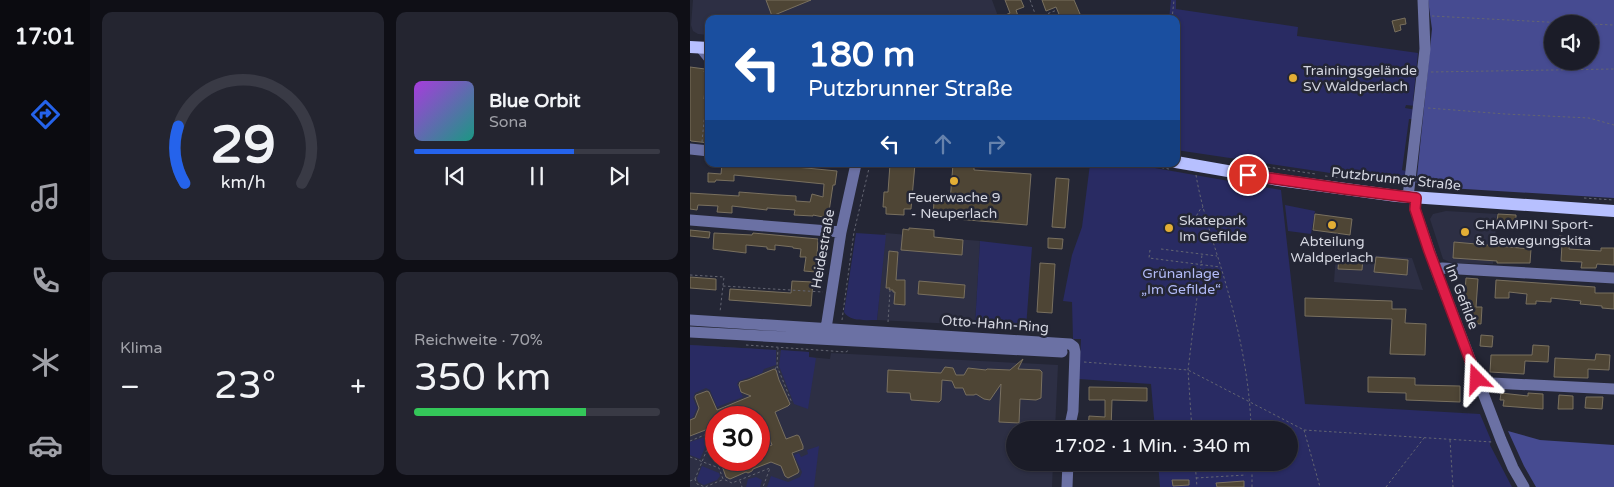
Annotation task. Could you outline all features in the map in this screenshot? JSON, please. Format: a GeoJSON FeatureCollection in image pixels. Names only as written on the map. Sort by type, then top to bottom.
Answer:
{"type":"FeatureCollection","features":[{"type":"Feature","properties":{"kind":"main road","name":"Putzbrunner Straße"},"geometry":{"type":"LineString","coordinates":[[1180,163],[1280,180],[1412,197],[1614,211]]}},
{"type":"Feature","properties":{"kind":"street","name":"Im Gefilde"},"geometry":{"type":"LineString","coordinates":[[1423,0],[1425,49],[1412,197],[1436,270],[1480,386],[1506,453],[1524,487]]}},
{"type":"Feature","properties":{"kind":"street"},"geometry":{"type":"LineString","coordinates":[[690,149],[705,146]]}},
{"type":"Feature","properties":{"kind":"street","name":"Heidestraße"},"geometry":{"type":"LineString","coordinates":[[825,334],[852,167]]}},
{"type":"Feature","properties":{"kind":"street"},"geometry":{"type":"LineString","coordinates":[[690,220],[841,232]]}},
{"type":"Feature","properties":{"kind":"street"},"geometry":{"type":"LineString","coordinates":[[1436,270],[1442,268],[1614,278]]}},
{"type":"Feature","properties":{"kind":"street","name":"Otto-Hahn-Ring"},"geometry":{"type":"LineString","coordinates":[[690,320],[825,334],[841,330],[887,332],[1063,347]]}},
{"type":"Feature","properties":{"kind":"street","name":"Otto-Hahn-Ring"},"geometry":{"type":"LineString","coordinates":[[690,332],[825,334],[1063,347]]}},
{"type":"Feature","properties":{"kind":"street"},"geometry":{"type":"LineString","coordinates":[[1068,421],[1066,410],[1068,361],[1063,347],[1070,344],[1074,347],[1075,361],[1073,411],[1071,421]]}},
{"type":"Feature","properties":{"kind":"street"},"geometry":{"type":"LineString","coordinates":[[1480,386],[1492,382],[1614,389]]}},
{"type":"Feature","properties":{"kind":"street"},"geometry":{"type":"LineString","coordinates":[[1067,487],[1068,471]]}},
{"type":"Feature","properties":{"kind":"path"},"geometry":{"type":"LineString","coordinates":[[1030,0],[1035,15]]}},
{"type":"Feature","properties":{"kind":"path"},"geometry":{"type":"LineString","coordinates":[[1172,15],[1174,0]]}},
{"type":"Feature","properties":{"kind":"path"},"geometry":{"type":"LineString","coordinates":[[1044,15],[1057,10]]}},
{"type":"Feature","properties":{"kind":"path"},"geometry":{"type":"LineString","coordinates":[[1424,16],[1544,22]]}},
{"type":"Feature","properties":{"kind":"path"},"geometry":{"type":"LineString","coordinates":[[1599,24],[1614,25]]}},
{"type":"Feature","properties":{"kind":"path"},"geometry":{"type":"LineString","coordinates":[[1423,72],[1614,69]]}},
{"type":"Feature","properties":{"kind":"path"},"geometry":{"type":"LineString","coordinates":[[1419,107],[1589,118],[1614,125]]}},
{"type":"Feature","properties":{"kind":"path"},"geometry":{"type":"LineString","coordinates":[[1254,165],[1372,181]]}},
{"type":"Feature","properties":{"kind":"path"},"geometry":{"type":"LineString","coordinates":[[841,330],[854,232],[869,167]]}},
{"type":"Feature","properties":{"kind":"path"},"geometry":{"type":"LineString","coordinates":[[1196,174],[1203,208],[1218,256],[1240,341],[1250,402],[1251,421]]}},
{"type":"Feature","properties":{"kind":"path"},"geometry":{"type":"LineString","coordinates":[[1194,220],[1201,208],[1203,208]]}},
{"type":"Feature","properties":{"kind":"path"},"geometry":{"type":"LineString","coordinates":[[1194,226],[1209,226]]}},
{"type":"Feature","properties":{"kind":"path"},"geometry":{"type":"LineString","coordinates":[[1161,249],[1218,256]]}},
{"type":"Feature","properties":{"kind":"path"},"geometry":{"type":"LineString","coordinates":[[1150,250],[1149,258],[1221,267]]}},
{"type":"Feature","properties":{"kind":"path"},"geometry":{"type":"LineString","coordinates":[[1191,421],[1188,370],[1202,254]]}},
{"type":"Feature","properties":{"kind":"path"},"geometry":{"type":"LineString","coordinates":[[690,275],[724,277],[720,322]]}},
{"type":"Feature","properties":{"kind":"path"},"geometry":{"type":"LineString","coordinates":[[723,286],[831,293]]}},
{"type":"Feature","properties":{"kind":"path"},"geometry":{"type":"LineString","coordinates":[[887,332],[890,290]]}},
{"type":"Feature","properties":{"kind":"path"},"geometry":{"type":"LineString","coordinates":[[778,348],[777,366],[792,403]]}},
{"type":"Feature","properties":{"kind":"path"},"geometry":{"type":"LineString","coordinates":[[1075,361],[1188,370],[1304,430],[1492,442]]}},
{"type":"Feature","properties":{"kind":"path"},"geometry":{"type":"LineString","coordinates":[[1304,430],[1320,487]]}},
{"type":"Feature","properties":{"kind":"path"},"geometry":{"type":"LineString","coordinates":[[690,441],[707,434],[710,442],[695,480]]}},
{"type":"Feature","properties":{"kind":"path"},"geometry":{"type":"LineString","coordinates":[[1386,487],[1424,438]]}},
{"type":"Feature","properties":{"kind":"path"},"geometry":{"type":"LineString","coordinates":[[1450,440],[1453,487]]}},
{"type":"Feature","properties":{"kind":"path"},"geometry":{"type":"LineString","coordinates":[[690,457],[718,468],[723,479],[732,483],[770,468],[763,487]]}},
{"type":"Feature","properties":{"kind":"path"},"geometry":{"type":"LineString","coordinates":[[1196,471],[1196,487]]}},
{"type":"Feature","properties":{"kind":"path"},"geometry":{"type":"LineString","coordinates":[[1252,471],[1252,487]]}},
{"type":"Feature","properties":{"kind":"path"},"geometry":{"type":"LineString","coordinates":[[1196,478],[1246,475]]}},
{"type":"Feature","properties":{"kind":"path"},"geometry":{"type":"LineString","coordinates":[[690,477],[691,481],[695,480]]}},
{"type":"Feature","properties":{"kind":"path"},"geometry":{"type":"LineString","coordinates":[[695,480],[697,484],[705,487],[723,479]]}},
{"type":"Feature","properties":{"kind":"path"},"geometry":{"type":"LineString","coordinates":[[740,480],[742,487]]}},
{"type":"Feature","properties":{"kind":"shaded area"},"geometry":{"type":"Polygon","coordinates":[[[693,0],[992,0],[998,15],[705,15],[705,35],[693,31],[691,25],[693,0]]]}},
{"type":"Feature","properties":{"kind":"shaded area"},"geometry":{"type":"Polygon","coordinates":[[[1428,0],[1614,0],[1614,198],[1416,186],[1432,29],[1428,0]]]}},
{"type":"Feature","properties":{"kind":"shaded area","name":"CHAMPINI Sport- & Bewegungskita"},"geometry":{"type":"Polygon","coordinates":[[[1446,211],[1497,214],[1493,264],[1452,263],[1443,259],[1430,219],[1433,214],[1446,211]]]}},
{"type":"Feature","properties":{"kind":"shaded area"},"geometry":{"type":"Polygon","coordinates":[[[885,233],[980,241],[975,325],[877,320],[885,233]]]}},
{"type":"Feature","properties":{"kind":"shaded area"},"geometry":{"type":"Polygon","coordinates":[[[1336,253],[1412,258],[1423,290],[1334,282],[1336,253]]]}},
{"type":"Feature","properties":{"kind":"shaded area"},"geometry":{"type":"Polygon","coordinates":[[[690,345],[809,352],[809,357],[830,359],[831,353],[1058,365],[1055,421],[1006,421],[1006,471],[1053,471],[1052,487],[690,487],[690,345]]]}},
{"type":"Feature","properties":{"kind":"shaded area"},"geometry":{"type":"Polygon","coordinates":[[[1508,431],[1540,440],[1614,445],[1614,487],[1536,487],[1508,431]]]}},
{"type":"Feature","properties":{"kind":"green space","name":"Trainingsgelände SV Waldperlach"},"geometry":{"type":"Polygon","coordinates":[[[1171,0],[1176,0],[1176,9],[1298,27],[1297,36],[1418,53],[1413,101],[1417,102],[1416,106],[1406,105],[1405,108],[1416,110],[1414,119],[1409,119],[1402,170],[1406,171],[1404,184],[1180,151],[1180,15],[1169,15],[1171,0]]]}},
{"type":"Feature","properties":{"kind":"green space","name":"Grünanlage „Im Gefilde“"},"geometry":{"type":"Polygon","coordinates":[[[1090,167],[1149,167],[1281,190],[1305,404],[1480,414],[1491,440],[1490,445],[1512,487],[1160,487],[1159,471],[1298,471],[1298,421],[1154,421],[1151,384],[1079,379],[1081,339],[1073,339],[1072,302],[1063,301],[1072,255],[1082,227],[1090,167]]]}},
{"type":"Feature","properties":{"kind":"green space"},"geometry":{"type":"Polygon","coordinates":[[[1285,205],[1315,211],[1311,234],[1288,231],[1285,205]]]}},
{"type":"Feature","properties":{"kind":"green space"},"geometry":{"type":"Polygon","coordinates":[[[856,233],[886,235],[877,320],[854,319],[844,312],[856,233]]]}},
{"type":"Feature","properties":{"kind":"green space"},"geometry":{"type":"Polygon","coordinates":[[[980,241],[1032,247],[1026,328],[975,325],[980,241]]]}},
{"type":"Feature","properties":{"kind":"green space"},"geometry":{"type":"Polygon","coordinates":[[[690,345],[776,350],[776,365],[764,369],[762,373],[739,381],[737,384],[743,397],[717,406],[710,390],[706,388],[695,393],[693,398],[697,408],[690,419],[690,345]]]}},
{"type":"Feature","properties":{"kind":"green space"},"geometry":{"type":"Polygon","coordinates":[[[781,350],[809,352],[809,357],[816,358],[808,409],[794,404],[779,366],[781,350]]]}},
{"type":"Feature","properties":{"kind":"green space"},"geometry":{"type":"Polygon","coordinates":[[[705,437],[705,448],[700,459],[690,455],[690,442],[705,437]]]}},
{"type":"Feature","properties":{"kind":"green space"},"geometry":{"type":"Polygon","coordinates":[[[819,446],[814,487],[767,487],[771,476],[788,482],[800,477],[802,472],[794,455],[799,453],[801,457],[808,454],[807,450],[819,446]]]}},
{"type":"Feature","properties":{"kind":"green space"},"geometry":{"type":"Polygon","coordinates":[[[702,466],[705,467],[705,471],[714,471],[719,473],[720,476],[717,480],[704,485],[698,482],[697,478],[702,466]]]}},
{"type":"Feature","properties":{"kind":"green space"},"geometry":{"type":"Polygon","coordinates":[[[756,477],[762,480],[760,487],[746,487],[748,479],[756,477]]]}},
{"type":"Feature","properties":{"kind":"building"},"geometry":{"type":"Polygon","coordinates":[[[766,0],[811,0],[774,15],[772,15],[766,0]]]}},
{"type":"Feature","properties":{"kind":"building"},"geometry":{"type":"Polygon","coordinates":[[[1005,0],[1021,0],[1024,7],[1016,10],[1018,15],[1005,15],[1010,13],[1005,0]]]}},
{"type":"Feature","properties":{"kind":"building"},"geometry":{"type":"Polygon","coordinates":[[[1042,0],[1074,0],[1080,14],[1059,15],[1056,7],[1046,11],[1042,0]]]}},
{"type":"Feature","properties":{"kind":"building"},"geometry":{"type":"Polygon","coordinates":[[[1405,18],[1406,24],[1400,25],[1401,30],[1395,32],[1392,21],[1405,18]]]}},
{"type":"Feature","properties":{"kind":"building"},"geometry":{"type":"Polygon","coordinates":[[[690,67],[705,69],[705,143],[690,140],[690,67]]]}},
{"type":"Feature","properties":{"kind":"building"},"geometry":{"type":"Polygon","coordinates":[[[722,167],[796,167],[837,171],[828,218],[813,215],[794,215],[795,210],[767,208],[767,210],[732,206],[732,213],[717,212],[718,206],[698,205],[697,210],[690,209],[690,193],[739,196],[739,192],[796,196],[796,201],[810,202],[812,194],[823,197],[824,184],[734,175],[734,181],[716,180],[715,182],[708,182],[708,173],[721,174],[722,167]]]}},
{"type":"Feature","properties":{"kind":"building"},"geometry":{"type":"Polygon","coordinates":[[[890,167],[915,167],[911,209],[904,209],[904,215],[886,214],[886,207],[883,207],[884,192],[888,192],[890,167]]]}},
{"type":"Feature","properties":{"kind":"building"},"geometry":{"type":"Polygon","coordinates":[[[953,167],[974,167],[974,170],[1031,174],[1027,225],[933,217],[934,201],[950,202],[953,167]]]}},
{"type":"Feature","properties":{"kind":"building"},"geometry":{"type":"Polygon","coordinates":[[[1056,178],[1069,179],[1065,228],[1052,227],[1056,178]]]}},
{"type":"Feature","properties":{"kind":"building","name":"Abteilung Waldperlach"},"geometry":{"type":"Polygon","coordinates":[[[1315,214],[1352,219],[1350,235],[1313,230],[1315,214]]]}},
{"type":"Feature","properties":{"kind":"building"},"geometry":{"type":"Polygon","coordinates":[[[1498,214],[1516,215],[1516,223],[1497,221],[1498,214]]]}},
{"type":"Feature","properties":{"kind":"building"},"geometry":{"type":"Polygon","coordinates":[[[909,228],[934,230],[934,237],[963,240],[962,255],[901,250],[903,229],[909,230],[909,228]]]}},
{"type":"Feature","properties":{"kind":"building"},"geometry":{"type":"Polygon","coordinates":[[[690,230],[710,232],[709,238],[690,236],[690,230]]]}},
{"type":"Feature","properties":{"kind":"building"},"geometry":{"type":"Polygon","coordinates":[[[714,233],[752,235],[753,233],[818,239],[816,272],[804,271],[806,257],[800,257],[801,249],[775,245],[775,250],[767,249],[767,247],[746,245],[746,253],[713,249],[714,233]]]}},
{"type":"Feature","properties":{"kind":"building"},"geometry":{"type":"Polygon","coordinates":[[[1559,236],[1570,237],[1569,249],[1601,251],[1601,248],[1614,248],[1614,265],[1597,264],[1596,268],[1581,268],[1582,262],[1561,261],[1562,244],[1558,243],[1559,236]]]}},
{"type":"Feature","properties":{"kind":"building"},"geometry":{"type":"Polygon","coordinates":[[[1048,238],[1063,239],[1062,249],[1048,248],[1048,238]]]}},
{"type":"Feature","properties":{"kind":"building"},"geometry":{"type":"Polygon","coordinates":[[[1454,242],[1531,249],[1530,263],[1497,263],[1497,261],[1453,258],[1454,242]]]}},
{"type":"Feature","properties":{"kind":"building"},"geometry":{"type":"Polygon","coordinates":[[[889,251],[898,252],[896,280],[905,280],[905,305],[894,304],[895,292],[889,290],[890,288],[886,288],[889,251]]]}},
{"type":"Feature","properties":{"kind":"building"},"geometry":{"type":"Polygon","coordinates":[[[1339,256],[1363,258],[1362,270],[1338,269],[1339,256]]]}},
{"type":"Feature","properties":{"kind":"building"},"geometry":{"type":"Polygon","coordinates":[[[1376,257],[1408,260],[1407,275],[1374,272],[1376,257]]]}},
{"type":"Feature","properties":{"kind":"building"},"geometry":{"type":"Polygon","coordinates":[[[1040,263],[1055,264],[1052,313],[1037,312],[1040,263]]]}},
{"type":"Feature","properties":{"kind":"building"},"geometry":{"type":"Polygon","coordinates":[[[690,277],[716,279],[716,290],[690,288],[690,277]]]}},
{"type":"Feature","properties":{"kind":"building"},"geometry":{"type":"Polygon","coordinates":[[[1466,278],[1478,279],[1476,307],[1482,307],[1481,324],[1469,323],[1470,306],[1464,306],[1466,278]]]}},
{"type":"Feature","properties":{"kind":"building"},"geometry":{"type":"Polygon","coordinates":[[[1496,280],[1595,287],[1595,293],[1614,293],[1614,309],[1580,304],[1581,301],[1551,298],[1551,302],[1536,301],[1536,304],[1526,304],[1527,294],[1509,292],[1509,298],[1495,298],[1496,280]]]}},
{"type":"Feature","properties":{"kind":"building"},"geometry":{"type":"Polygon","coordinates":[[[792,281],[813,282],[811,306],[729,300],[730,289],[791,293],[792,281]]]}},
{"type":"Feature","properties":{"kind":"building"},"geometry":{"type":"Polygon","coordinates":[[[919,281],[965,285],[964,298],[918,294],[919,281]]]}},
{"type":"Feature","properties":{"kind":"building"},"geometry":{"type":"Polygon","coordinates":[[[1305,298],[1392,301],[1392,309],[1406,309],[1405,323],[1426,324],[1425,355],[1390,354],[1392,319],[1305,316],[1305,298]]]}},
{"type":"Feature","properties":{"kind":"building"},"geometry":{"type":"Polygon","coordinates":[[[1481,335],[1493,336],[1492,347],[1480,346],[1481,335]]]}},
{"type":"Feature","properties":{"kind":"building"},"geometry":{"type":"Polygon","coordinates":[[[1533,345],[1549,346],[1548,362],[1525,361],[1524,374],[1490,372],[1491,355],[1532,355],[1533,345]]]}},
{"type":"Feature","properties":{"kind":"building"},"geometry":{"type":"Polygon","coordinates":[[[1596,354],[1610,355],[1609,370],[1588,369],[1588,378],[1554,377],[1555,358],[1595,360],[1596,354]]]}},
{"type":"Feature","properties":{"kind":"building"},"geometry":{"type":"Polygon","coordinates":[[[1023,359],[1018,369],[1040,370],[1042,372],[1041,398],[1036,400],[1020,399],[1019,421],[999,422],[1001,384],[990,400],[976,394],[966,395],[963,388],[955,388],[952,381],[942,380],[941,400],[939,402],[911,400],[910,393],[887,392],[888,370],[941,373],[945,367],[953,368],[956,375],[964,375],[968,368],[1010,370],[1023,359]]]}},
{"type":"Feature","properties":{"kind":"building"},"geometry":{"type":"Polygon","coordinates":[[[774,369],[776,370],[790,404],[775,412],[786,439],[797,435],[803,446],[803,449],[792,453],[799,471],[788,478],[785,476],[781,466],[770,462],[770,446],[772,445],[770,440],[770,406],[727,406],[751,396],[741,392],[739,385],[740,382],[774,369]]]}},
{"type":"Feature","properties":{"kind":"building"},"geometry":{"type":"Polygon","coordinates":[[[1368,377],[1415,378],[1415,385],[1460,386],[1460,402],[1406,400],[1406,393],[1368,392],[1368,377]]]}},
{"type":"Feature","properties":{"kind":"building"},"geometry":{"type":"Polygon","coordinates":[[[1089,387],[1147,388],[1147,401],[1112,400],[1111,421],[1089,421],[1089,416],[1105,417],[1105,400],[1089,400],[1089,387]]]}},
{"type":"Feature","properties":{"kind":"building"},"geometry":{"type":"Polygon","coordinates":[[[707,391],[715,406],[705,406],[705,430],[690,436],[690,420],[695,418],[699,408],[695,397],[707,391]]]}},
{"type":"Feature","properties":{"kind":"building"},"geometry":{"type":"Polygon","coordinates":[[[1501,393],[1528,396],[1528,393],[1543,394],[1543,409],[1503,406],[1504,400],[1500,400],[1501,393]]]}},
{"type":"Feature","properties":{"kind":"building"},"geometry":{"type":"Polygon","coordinates":[[[1559,395],[1573,396],[1573,409],[1558,409],[1559,395]]]}},
{"type":"Feature","properties":{"kind":"building"},"geometry":{"type":"Polygon","coordinates":[[[1586,397],[1603,397],[1602,409],[1585,408],[1586,397]]]}},
{"type":"Feature","properties":{"kind":"building"},"geometry":{"type":"Polygon","coordinates":[[[724,471],[752,471],[730,479],[726,477],[724,471]]]}},
{"type":"Feature","properties":{"kind":"building"},"geometry":{"type":"Polygon","coordinates":[[[1172,480],[1189,480],[1189,485],[1173,486],[1172,480]]]}},
{"type":"Feature","properties":{"kind":"building"},"geometry":{"type":"Polygon","coordinates":[[[1244,481],[1244,487],[1217,487],[1216,483],[1244,481]]]}},
{"type":"Feature","properties":{"kind":"place","name":"Trainingsgelände SV Waldperlach"},"geometry":{"type":"Point","coordinates":[1293,78]}},
{"type":"Feature","properties":{"kind":"place","name":"Feuerwache 9 - Neuperlach"},"geometry":{"type":"Point","coordinates":[954,181]}},
{"type":"Feature","properties":{"kind":"place","name":"Abteilung Waldperlach"},"geometry":{"type":"Point","coordinates":[1332,225]}},
{"type":"Feature","properties":{"kind":"place","name":"Skatepark Im Gefilde"},"geometry":{"type":"Point","coordinates":[1169,228]}},
{"type":"Feature","properties":{"kind":"place","name":"CHAMPINI Sport- & Bewegungskita"},"geometry":{"type":"Point","coordinates":[1465,232]}},
{"type":"Feature","properties":{"kind":"route"},"geometry":{"type":"LineString","coordinates":[[1248,175],[1416,198],[1415,209],[1429,251],[1477,379]]}}]}
